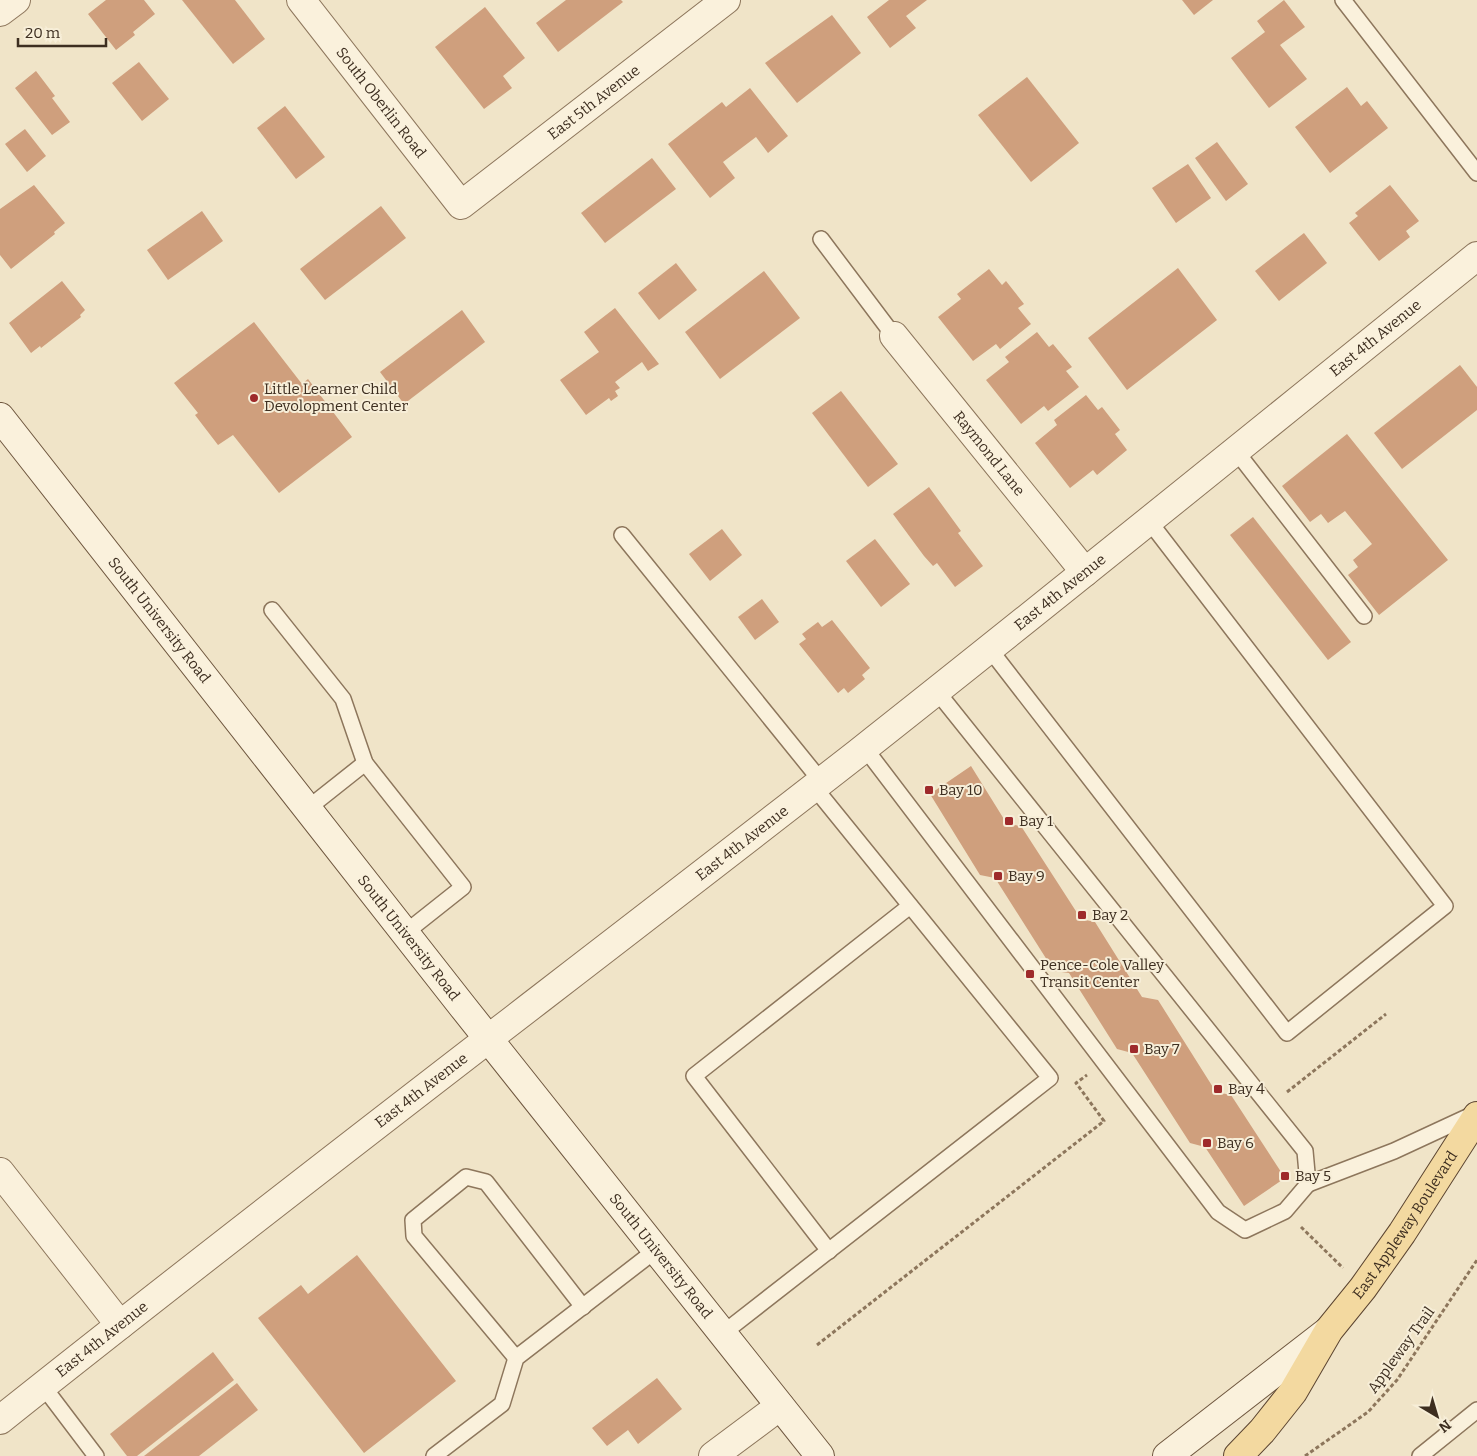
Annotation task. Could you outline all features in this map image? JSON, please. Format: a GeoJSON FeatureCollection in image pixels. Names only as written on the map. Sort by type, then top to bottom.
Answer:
{"type":"FeatureCollection","features":[{"type":"Feature","properties":{"kind":"main road","name":"East Appleway Boulevard"},"geometry":{"type":"LineString","coordinates":[[1238,1456],[1262,1431],[1293,1392],[1330,1330],[1363,1288],[1477,1116]]}},
{"type":"Feature","properties":{"kind":"street"},"geometry":{"type":"LineString","coordinates":[[0,12],[16,0]]}},
{"type":"Feature","properties":{"kind":"street","name":"South Oberlin Road"},"geometry":{"type":"LineString","coordinates":[[300,0],[461,205]]}},
{"type":"Feature","properties":{"kind":"street","name":"East 5th Avenue"},"geometry":{"type":"LineString","coordinates":[[461,205],[726,0]]}},
{"type":"Feature","properties":{"kind":"street","name":"East 4th Avenue"},"geometry":{"type":"LineString","coordinates":[[0,1420],[864,748],[1477,256]]}},
{"type":"Feature","properties":{"kind":"street","name":"Raymond Lane"},"geometry":{"type":"LineString","coordinates":[[894,336],[1085,572]]}},
{"type":"Feature","properties":{"kind":"street","name":"South University Road"},"geometry":{"type":"LineString","coordinates":[[0,417],[307,809],[820,1456]]}},
{"type":"Feature","properties":{"kind":"street"},"geometry":{"type":"LineString","coordinates":[[0,1172],[120,1325]]}},
{"type":"Feature","properties":{"kind":"street","name":"East Appleway Boulevard"},"geometry":{"type":"LineString","coordinates":[[1167,1456],[1330,1330]]}},
{"type":"Feature","properties":{"kind":"street"},"geometry":{"type":"LineString","coordinates":[[714,1456],[780,1406]]}},
{"type":"Feature","properties":{"kind":"lane"},"geometry":{"type":"LineString","coordinates":[[1343,0],[1477,173]]}},
{"type":"Feature","properties":{"kind":"lane"},"geometry":{"type":"LineString","coordinates":[[821,240],[894,336]]}},
{"type":"Feature","properties":{"kind":"lane"},"geometry":{"type":"LineString","coordinates":[[1236,451],[1364,616]]}},
{"type":"Feature","properties":{"kind":"lane"},"geometry":{"type":"LineString","coordinates":[[988,647],[1287,1033],[1445,906],[1149,521]]}},
{"type":"Feature","properties":{"kind":"lane"},"geometry":{"type":"LineString","coordinates":[[622,535],[818,784],[910,906],[1050,1078],[722,1334]]}},
{"type":"Feature","properties":{"kind":"lane"},"geometry":{"type":"LineString","coordinates":[[272,610],[343,699],[365,763],[463,887],[406,933]]}},
{"type":"Feature","properties":{"kind":"lane"},"geometry":{"type":"LineString","coordinates":[[935,690],[1305,1151],[1308,1184]]}},
{"type":"Feature","properties":{"kind":"lane"},"geometry":{"type":"LineString","coordinates":[[864,748],[1218,1212],[1245,1230],[1286,1211],[1308,1184],[1394,1151],[1477,1112]]}},
{"type":"Feature","properties":{"kind":"lane"},"geometry":{"type":"LineString","coordinates":[[307,809],[365,763]]}},
{"type":"Feature","properties":{"kind":"lane"},"geometry":{"type":"LineString","coordinates":[[829,1251],[694,1076],[910,906]]}},
{"type":"Feature","properties":{"kind":"lane"},"geometry":{"type":"LineString","coordinates":[[516,1358],[414,1236],[413,1220],[466,1176],[486,1182],[583,1307]]}},
{"type":"Feature","properties":{"kind":"lane"},"geometry":{"type":"LineString","coordinates":[[434,1456],[502,1404],[516,1358],[656,1250]]}},
{"type":"Feature","properties":{"kind":"lane"},"geometry":{"type":"LineString","coordinates":[[43,1386],[96,1456]]}},
{"type":"Feature","properties":{"kind":"lane"},"geometry":{"type":"LineString","coordinates":[[1420,1456],[1477,1410]]}},
{"type":"Feature","properties":{"kind":"path"},"geometry":{"type":"LineString","coordinates":[[1268,1106],[1386,1014]]}},
{"type":"Feature","properties":{"kind":"path"},"geometry":{"type":"LineString","coordinates":[[818,1345],[1104,1121],[1076,1083],[1104,1062]]}},
{"type":"Feature","properties":{"kind":"path"},"geometry":{"type":"LineString","coordinates":[[1286,1211],[1363,1288]]}},
{"type":"Feature","properties":{"kind":"path","name":"Appleway Trail"},"geometry":{"type":"LineString","coordinates":[[1305,1456],[1368,1412],[1397,1380],[1477,1260]]}},
{"type":"Feature","properties":{"kind":"building"},"geometry":{"type":"Polygon","coordinates":[[[106,0],[144,0],[155,14],[133,32],[135,35],[116,50],[88,14],[106,0]]]}},
{"type":"Feature","properties":{"kind":"building"},"geometry":{"type":"Polygon","coordinates":[[[182,0],[235,0],[265,39],[233,64],[182,0]]]}},
{"type":"Feature","properties":{"kind":"building"},"geometry":{"type":"Polygon","coordinates":[[[566,0],[621,0],[623,2],[558,52],[536,23],[566,0]]]}},
{"type":"Feature","properties":{"kind":"building"},"geometry":{"type":"Polygon","coordinates":[[[889,0],[927,0],[906,16],[916,28],[890,48],[867,17],[889,0]]]}},
{"type":"Feature","properties":{"kind":"building"},"geometry":{"type":"Polygon","coordinates":[[[1182,0],[1213,0],[1194,15],[1182,0]]]}},
{"type":"Feature","properties":{"kind":"building"},"geometry":{"type":"Polygon","coordinates":[[[1284,0],[1305,27],[1280,45],[1307,79],[1269,108],[1231,58],[1265,32],[1257,21],[1284,0]]]}},
{"type":"Feature","properties":{"kind":"building"},"geometry":{"type":"Polygon","coordinates":[[[485,7],[525,58],[503,76],[512,88],[484,109],[435,47],[485,7]]]}},
{"type":"Feature","properties":{"kind":"building"},"geometry":{"type":"Polygon","coordinates":[[[832,15],[861,53],[797,103],[765,63],[832,15]]]}},
{"type":"Feature","properties":{"kind":"building"},"geometry":{"type":"Polygon","coordinates":[[[139,62],[169,99],[142,121],[112,83],[139,62]]]}},
{"type":"Feature","properties":{"kind":"building"},"geometry":{"type":"Polygon","coordinates":[[[36,71],[55,96],[52,98],[70,122],[52,135],[15,88],[36,71]]]}},
{"type":"Feature","properties":{"kind":"building"},"geometry":{"type":"Polygon","coordinates":[[[1027,77],[1079,143],[1031,182],[978,115],[1027,77]]]}},
{"type":"Feature","properties":{"kind":"building"},"geometry":{"type":"Polygon","coordinates":[[[1347,87],[1361,106],[1367,101],[1388,128],[1330,173],[1295,127],[1347,87]]]}},
{"type":"Feature","properties":{"kind":"building"},"geometry":{"type":"Polygon","coordinates":[[[750,88],[788,136],[768,153],[756,137],[723,162],[735,178],[710,198],[668,144],[722,102],[726,107],[750,88]]]}},
{"type":"Feature","properties":{"kind":"building"},"geometry":{"type":"Polygon","coordinates":[[[285,106],[325,157],[296,179],[257,128],[285,106]]]}},
{"type":"Feature","properties":{"kind":"building"},"geometry":{"type":"Polygon","coordinates":[[[25,129],[46,156],[27,172],[5,144],[25,129]]]}},
{"type":"Feature","properties":{"kind":"building"},"geometry":{"type":"Polygon","coordinates":[[[1217,142],[1248,184],[1226,201],[1195,158],[1217,142]]]}},
{"type":"Feature","properties":{"kind":"building"},"geometry":{"type":"Polygon","coordinates":[[[652,158],[676,189],[605,243],[581,213],[652,158]]]}},
{"type":"Feature","properties":{"kind":"building"},"geometry":{"type":"Polygon","coordinates":[[[1188,164],[1211,198],[1176,223],[1152,188],[1188,164]]]}},
{"type":"Feature","properties":{"kind":"building"},"geometry":{"type":"Polygon","coordinates":[[[34,185],[65,223],[54,232],[55,234],[11,269],[0,255],[0,209],[34,185]]]}},
{"type":"Feature","properties":{"kind":"building"},"geometry":{"type":"Polygon","coordinates":[[[1390,185],[1419,221],[1406,231],[1410,237],[1379,261],[1349,223],[1358,216],[1355,213],[1390,185]]]}},
{"type":"Feature","properties":{"kind":"building"},"geometry":{"type":"Polygon","coordinates":[[[381,206],[406,238],[325,300],[300,269],[381,206]]]}},
{"type":"Feature","properties":{"kind":"building"},"geometry":{"type":"Polygon","coordinates":[[[202,211],[223,241],[168,280],[147,250],[202,211]]]}},
{"type":"Feature","properties":{"kind":"building"},"geometry":{"type":"Polygon","coordinates":[[[1304,233],[1327,263],[1279,301],[1255,271],[1304,233]]]}},
{"type":"Feature","properties":{"kind":"building"},"geometry":{"type":"Polygon","coordinates":[[[676,263],[697,290],[659,320],[638,293],[676,263]]]}},
{"type":"Feature","properties":{"kind":"building"},"geometry":{"type":"Polygon","coordinates":[[[1178,268],[1217,320],[1127,390],[1088,338],[1178,268]]]}},
{"type":"Feature","properties":{"kind":"building"},"geometry":{"type":"Polygon","coordinates":[[[989,269],[1002,285],[1006,281],[1024,304],[1018,308],[1031,324],[1000,349],[996,344],[973,361],[938,317],[961,299],[957,294],[989,269]]]}},
{"type":"Feature","properties":{"kind":"building"},"geometry":{"type":"Polygon","coordinates":[[[764,271],[800,318],[720,379],[685,332],[764,271]]]}},
{"type":"Feature","properties":{"kind":"building"},"geometry":{"type":"Polygon","coordinates":[[[62,281],[85,310],[80,315],[81,317],[41,348],[40,346],[31,353],[9,323],[62,281]]]}},
{"type":"Feature","properties":{"kind":"building"},"geometry":{"type":"Polygon","coordinates":[[[615,308],[659,364],[648,371],[642,362],[615,382],[620,388],[615,391],[618,396],[611,401],[609,398],[586,415],[560,380],[599,352],[584,332],[615,308]]]}},
{"type":"Feature","properties":{"kind":"building"},"geometry":{"type":"Polygon","coordinates":[[[462,310],[485,342],[404,404],[380,372],[462,310]]]}},
{"type":"Feature","properties":{"kind":"building","name":"Little Learner Child Devolopment Center"},"geometry":{"type":"Polygon","coordinates":[[[254,322],[302,384],[308,379],[352,437],[279,493],[233,435],[218,445],[195,415],[198,413],[174,383],[254,322]]]}},
{"type":"Feature","properties":{"kind":"building"},"geometry":{"type":"Polygon","coordinates":[[[1037,332],[1049,347],[1053,344],[1072,367],[1066,371],[1079,387],[1048,411],[1044,406],[1021,424],[986,380],[1009,362],[1005,357],[1037,332]]]}},
{"type":"Feature","properties":{"kind":"building"},"geometry":{"type":"Polygon","coordinates":[[[1460,365],[1477,387],[1477,410],[1402,469],[1374,433],[1460,365]]]}},
{"type":"Feature","properties":{"kind":"building"},"geometry":{"type":"Polygon","coordinates":[[[841,391],[898,464],[868,487],[812,413],[841,391]]]}},
{"type":"Feature","properties":{"kind":"building"},"geometry":{"type":"Polygon","coordinates":[[[1086,395],[1098,410],[1102,407],[1120,430],[1115,434],[1127,450],[1097,475],[1093,470],[1070,488],[1035,443],[1057,425],[1054,420],[1086,395]]]}},
{"type":"Feature","properties":{"kind":"building"},"geometry":{"type":"Polygon","coordinates":[[[1347,434],[1448,560],[1379,615],[1348,575],[1358,567],[1353,560],[1372,544],[1345,511],[1328,523],[1321,514],[1310,522],[1282,486],[1347,434]]]}},
{"type":"Feature","properties":{"kind":"building"},"geometry":{"type":"Polygon","coordinates":[[[929,487],[961,531],[958,533],[983,566],[955,587],[937,563],[933,566],[924,556],[893,514],[929,487]]]}},
{"type":"Feature","properties":{"kind":"building"},"geometry":{"type":"Polygon","coordinates":[[[1253,517],[1351,642],[1328,660],[1230,535],[1253,517]]]}},
{"type":"Feature","properties":{"kind":"building"},"geometry":{"type":"Polygon","coordinates":[[[722,529],[742,555],[710,581],[689,554],[722,529]]]}},
{"type":"Feature","properties":{"kind":"building"},"geometry":{"type":"Polygon","coordinates":[[[875,539],[910,584],[881,607],[846,561],[875,539]]]}},
{"type":"Feature","properties":{"kind":"building"},"geometry":{"type":"Polygon","coordinates":[[[762,599],[779,622],[755,640],[738,617],[762,599]]]}},
{"type":"Feature","properties":{"kind":"building"},"geometry":{"type":"Polygon","coordinates":[[[832,620],[870,668],[862,675],[865,679],[848,693],[844,688],[838,693],[799,644],[806,639],[802,634],[818,622],[822,627],[832,620]]]}},
{"type":"Feature","properties":{"kind":"building"},"geometry":{"type":"Polygon","coordinates":[[[971,766],[1007,824],[1021,826],[1081,919],[1095,922],[1142,997],[1158,1000],[1216,1092],[1231,1095],[1285,1178],[1244,1206],[1205,1147],[1190,1143],[1132,1053],[1117,1049],[1069,973],[1054,971],[995,878],[980,875],[930,794],[971,766]]]}},
{"type":"Feature","properties":{"kind":"building"},"geometry":{"type":"Polygon","coordinates":[[[357,1255],[456,1381],[364,1453],[258,1318],[301,1285],[308,1294],[357,1255]]]}},
{"type":"Feature","properties":{"kind":"building"},"geometry":{"type":"Polygon","coordinates":[[[213,1352],[234,1380],[137,1456],[127,1456],[110,1434],[213,1352]]]}},
{"type":"Feature","properties":{"kind":"building"},"geometry":{"type":"Polygon","coordinates":[[[657,1378],[682,1409],[638,1444],[628,1430],[607,1446],[592,1428],[657,1378]]]}},
{"type":"Feature","properties":{"kind":"building"},"geometry":{"type":"Polygon","coordinates":[[[237,1383],[258,1410],[199,1456],[144,1456],[237,1383]]]}},
{"type":"Feature","properties":{"kind":"place","name":"Little Learner Child Devolopment Center"},"geometry":{"type":"Point","coordinates":[254,398]}},
{"type":"Feature","properties":{"kind":"place","name":"Bay 10"},"geometry":{"type":"Point","coordinates":[929,790]}},
{"type":"Feature","properties":{"kind":"place","name":"Bay 1"},"geometry":{"type":"Point","coordinates":[1009,821]}},
{"type":"Feature","properties":{"kind":"place","name":"Bay 9"},"geometry":{"type":"Point","coordinates":[998,876]}},
{"type":"Feature","properties":{"kind":"place","name":"Bay 2"},"geometry":{"type":"Point","coordinates":[1082,915]}},
{"type":"Feature","properties":{"kind":"place","name":"Pence-Cole Valley Transit Center"},"geometry":{"type":"Point","coordinates":[1030,974]}},
{"type":"Feature","properties":{"kind":"place","name":"Bay 7"},"geometry":{"type":"Point","coordinates":[1134,1049]}},
{"type":"Feature","properties":{"kind":"place","name":"Bay 4"},"geometry":{"type":"Point","coordinates":[1218,1089]}},
{"type":"Feature","properties":{"kind":"place","name":"Bay 6"},"geometry":{"type":"Point","coordinates":[1207,1143]}},
{"type":"Feature","properties":{"kind":"place","name":"Bay 5"},"geometry":{"type":"Point","coordinates":[1285,1176]}}]}
